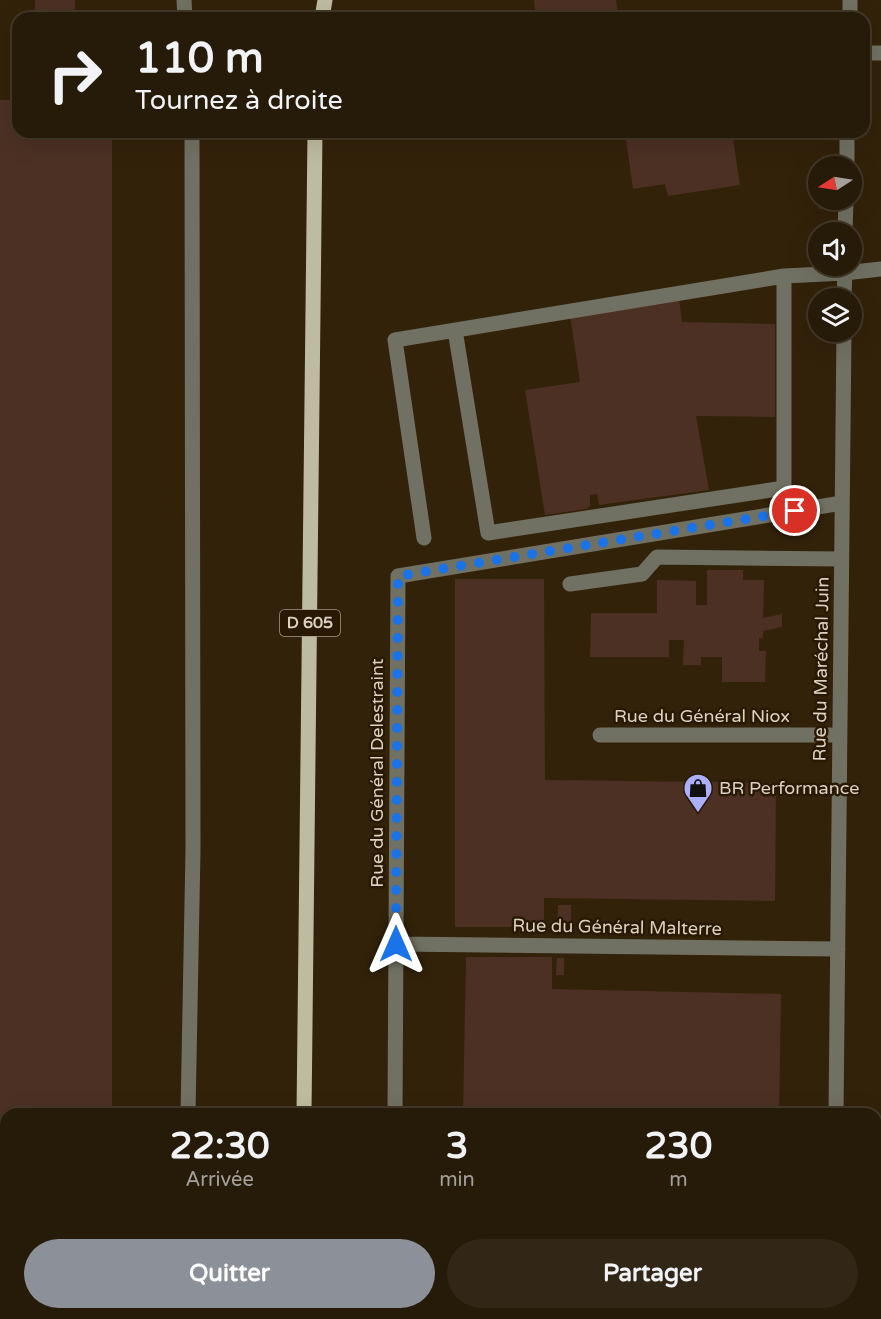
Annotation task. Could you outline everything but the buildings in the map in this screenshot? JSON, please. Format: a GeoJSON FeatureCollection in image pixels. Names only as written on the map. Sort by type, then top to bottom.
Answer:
{"type":"FeatureCollection","features":[{"type":"Feature","properties":{"kind":"main road","name":"D 605"},"geometry":{"type":"LineString","coordinates":[[304,1108],[315,138]]}},
{"type":"Feature","properties":{"kind":"street"},"geometry":{"type":"LineString","coordinates":[[188,1108],[193,850],[192,138]]}},
{"type":"Feature","properties":{"kind":"street"},"geometry":{"type":"LineString","coordinates":[[847,156],[848,138]]}},
{"type":"Feature","properties":{"kind":"street"},"geometry":{"type":"LineString","coordinates":[[862,269],[881,269]]}},
{"type":"Feature","properties":{"kind":"street"},"geometry":{"type":"LineString","coordinates":[[424,538],[395,340],[808,273]]}},
{"type":"Feature","properties":{"kind":"street"},"geometry":{"type":"LineString","coordinates":[[455,330],[488,533],[784,488],[784,276]]}},
{"type":"Feature","properties":{"kind":"street","name":"Rue du Maréchal Juin"},"geometry":{"type":"LineString","coordinates":[[836,1108],[844,342]]}},
{"type":"Feature","properties":{"kind":"street","name":"Rue du Général Delestraint"},"geometry":{"type":"LineString","coordinates":[[395,1108],[398,576],[842,503]]}},
{"type":"Feature","properties":{"kind":"street"},"geometry":{"type":"LineString","coordinates":[[570,584],[642,573],[657,557],[841,559]]}},
{"type":"Feature","properties":{"kind":"street","name":"Rue du Général Niox"},"geometry":{"type":"LineString","coordinates":[[600,735],[839,735]]}},
{"type":"Feature","properties":{"kind":"street","name":"Rue du Général Malterre"},"geometry":{"type":"LineString","coordinates":[[396,944],[838,949]]}},
{"type":"Feature","properties":{"kind":"place","name":"BR Performance"},"geometry":{"type":"Point","coordinates":[698,814]}},
{"type":"Feature","properties":{"kind":"route"},"geometry":{"type":"LineString","coordinates":[[396,944],[398,576],[795,511]]}}]}
